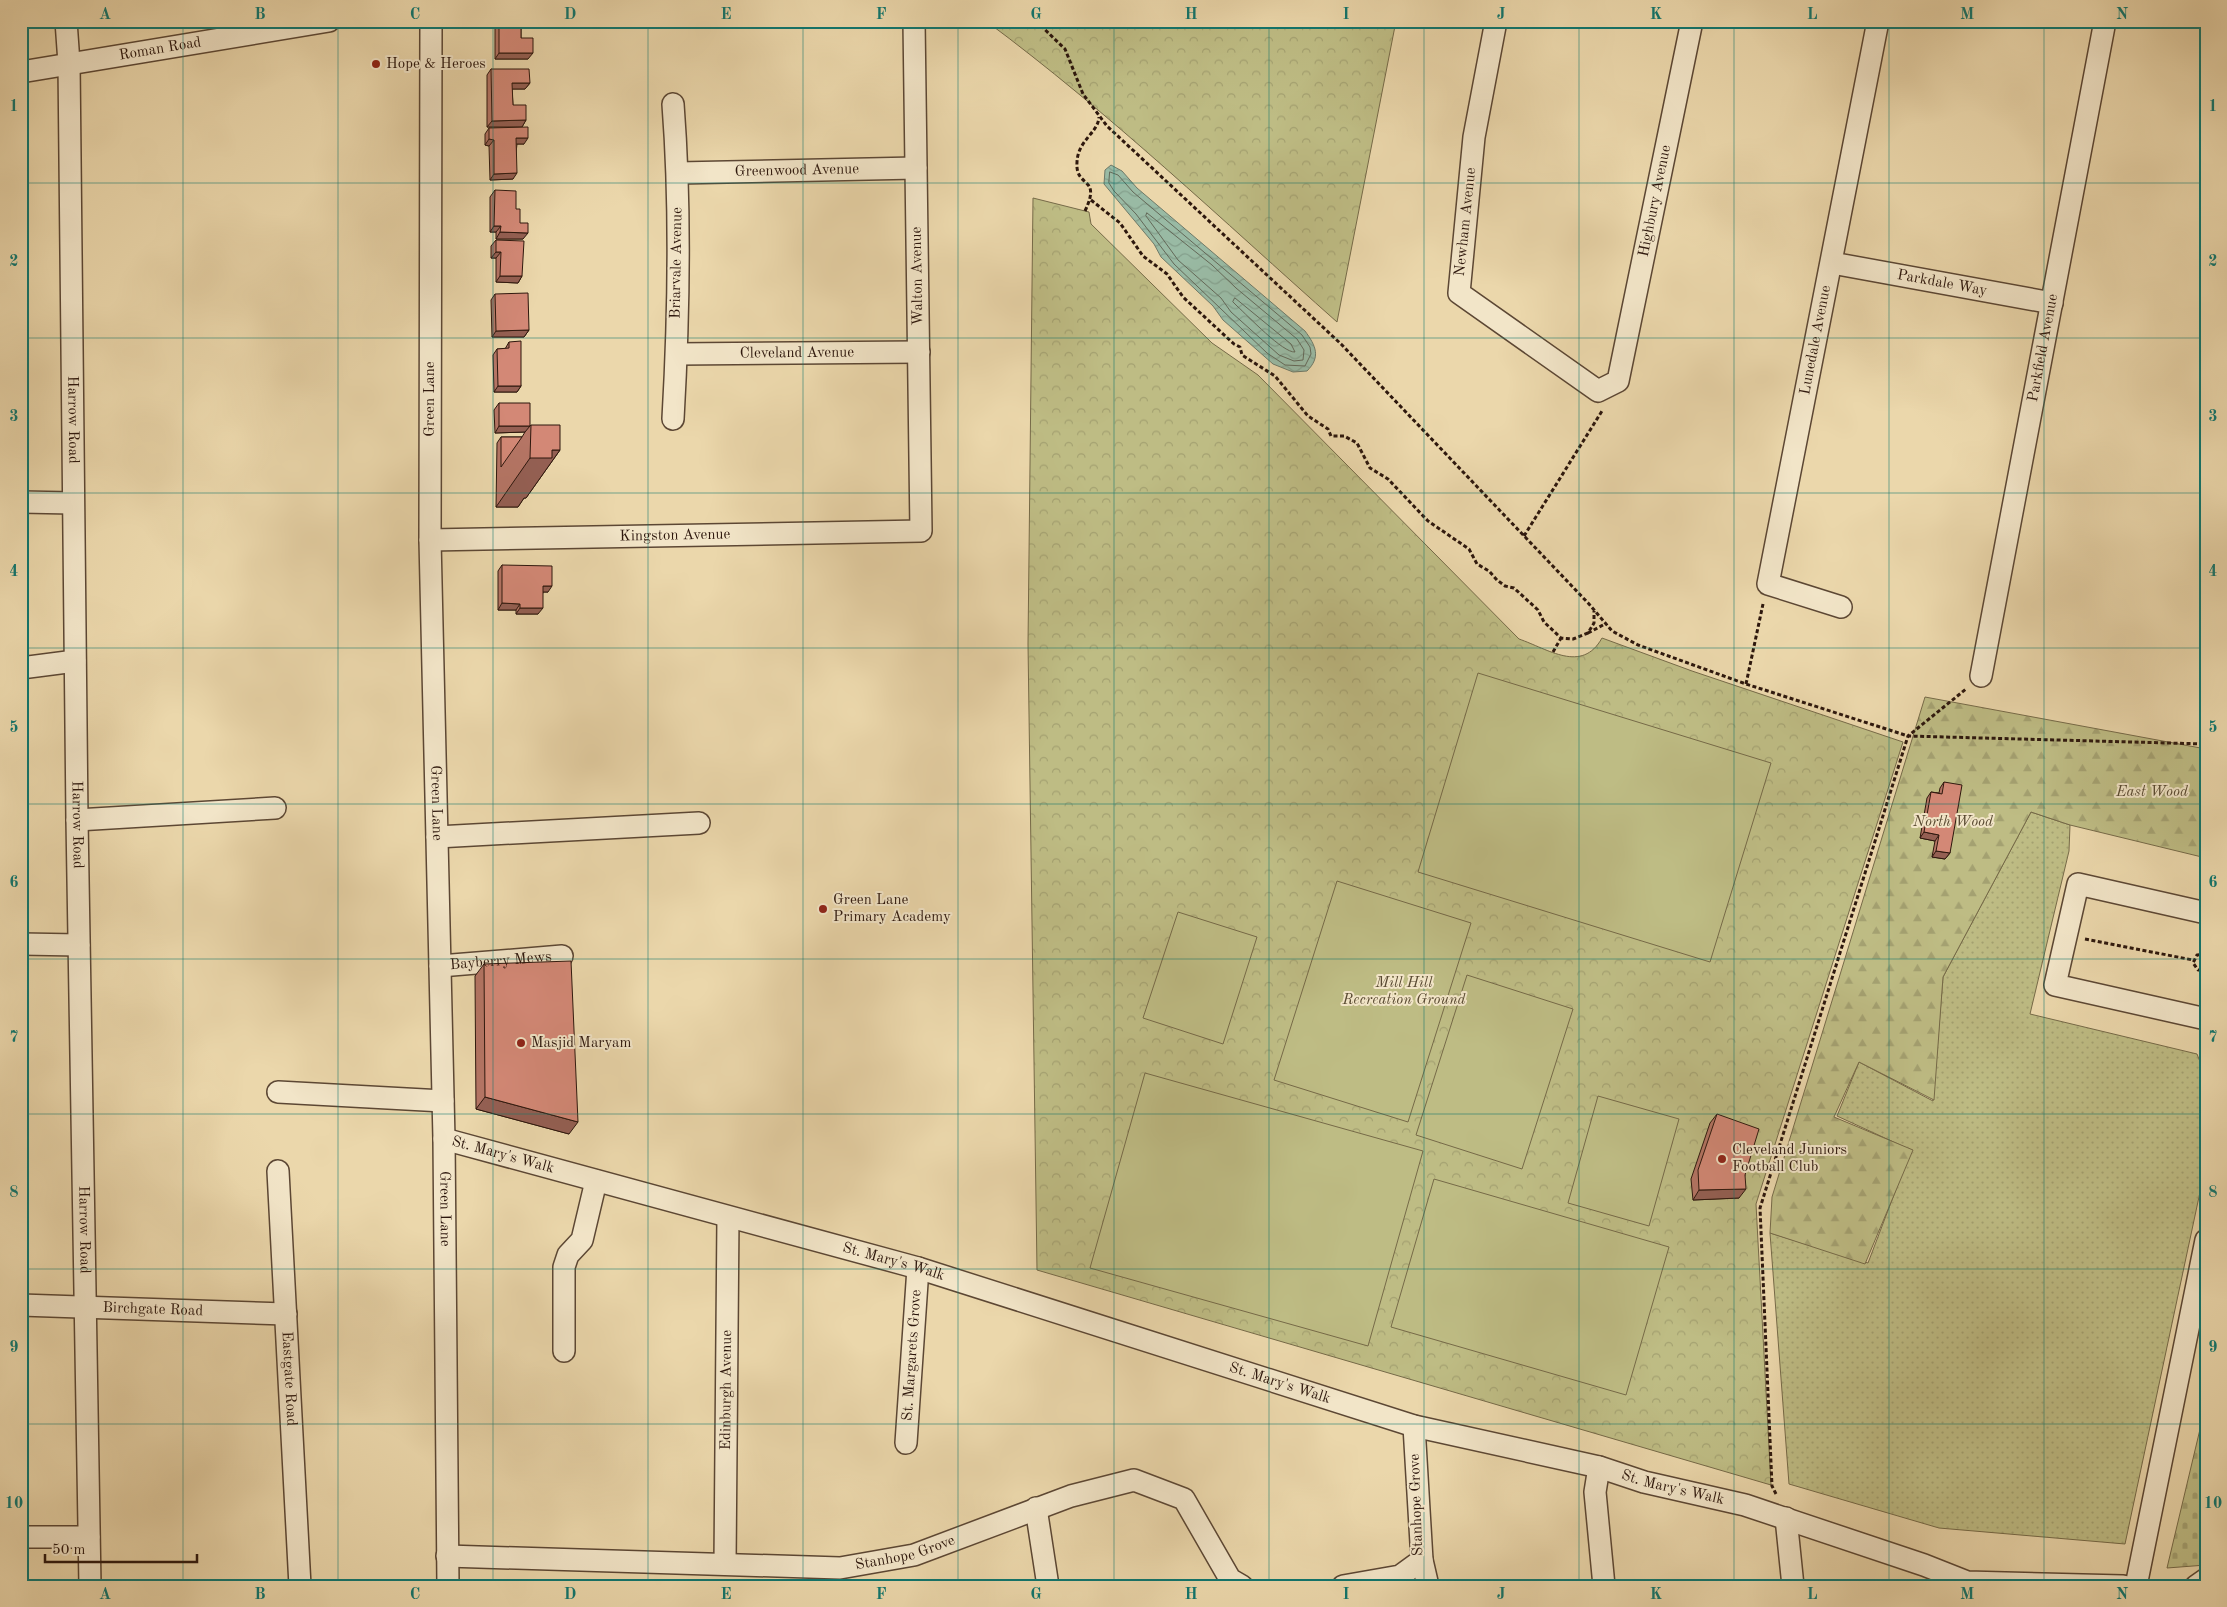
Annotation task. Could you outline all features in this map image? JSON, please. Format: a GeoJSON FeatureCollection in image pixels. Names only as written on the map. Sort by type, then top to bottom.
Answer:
{"type":"FeatureCollection","features":[{"type":"Feature","properties":{"kind":"street","name":"Harrow Road"},"geometry":{"type":"LineString","coordinates":[[66,21],[69,63],[77,820],[90,1586]]}},
{"type":"Feature","properties":{"kind":"street","name":"Roman Road"},"geometry":{"type":"LineString","coordinates":[[21,72],[329,21]]}},
{"type":"Feature","properties":{"kind":"street","name":"Green Lane"},"geometry":{"type":"LineString","coordinates":[[431,21],[430,540],[444,1140],[448,1586]]}},
{"type":"Feature","properties":{"kind":"street","name":"Walton Avenue"},"geometry":{"type":"LineString","coordinates":[[914,21],[921,531]]}},
{"type":"Feature","properties":{"kind":"street","name":"Newham Avenue"},"geometry":{"type":"LineString","coordinates":[[1496,21],[1474,136],[1459,293],[1598,391],[1618,381]]}},
{"type":"Feature","properties":{"kind":"street","name":"Highbury Avenue"},"geometry":{"type":"LineString","coordinates":[[1618,381],[1692,21]]}},
{"type":"Feature","properties":{"kind":"street","name":"Lunedale Avenue"},"geometry":{"type":"LineString","coordinates":[[1768,584],[1878,21]]}},
{"type":"Feature","properties":{"kind":"street","name":"Parkfield Avenue"},"geometry":{"type":"LineString","coordinates":[[1981,676],[2105,21]]}},
{"type":"Feature","properties":{"kind":"street","name":"Briarvale Avenue"},"geometry":{"type":"LineString","coordinates":[[673,104],[678,173],[677,354],[673,419]]}},
{"type":"Feature","properties":{"kind":"street","name":"Greenwood Avenue"},"geometry":{"type":"LineString","coordinates":[[678,173],[916,168]]}},
{"type":"Feature","properties":{"kind":"street","name":"Parkdale Way"},"geometry":{"type":"LineString","coordinates":[[1832,263],[2052,303]]}},
{"type":"Feature","properties":{"kind":"street","name":"Cleveland Avenue"},"geometry":{"type":"LineString","coordinates":[[677,354],[919,352]]}},
{"type":"Feature","properties":{"kind":"street"},"geometry":{"type":"LineString","coordinates":[[21,502],[73,503]]}},
{"type":"Feature","properties":{"kind":"street","name":"Kingston Avenue"},"geometry":{"type":"LineString","coordinates":[[430,540],[921,531]]}},
{"type":"Feature","properties":{"kind":"street"},"geometry":{"type":"LineString","coordinates":[[1768,584],[1840,607]]}},
{"type":"Feature","properties":{"kind":"street"},"geometry":{"type":"LineString","coordinates":[[21,668],[75,661]]}},
{"type":"Feature","properties":{"kind":"street"},"geometry":{"type":"LineString","coordinates":[[77,820],[275,808]]}},
{"type":"Feature","properties":{"kind":"street"},"geometry":{"type":"LineString","coordinates":[[437,837],[699,823]]}},
{"type":"Feature","properties":{"kind":"street"},"geometry":{"type":"LineString","coordinates":[[2206,913],[2078,884],[2055,985],[2206,1019]]}},
{"type":"Feature","properties":{"kind":"street"},"geometry":{"type":"LineString","coordinates":[[21,944],[79,946]]}},
{"type":"Feature","properties":{"kind":"street","name":"Bayberry Mews"},"geometry":{"type":"LineString","coordinates":[[440,966],[562,956]]}},
{"type":"Feature","properties":{"kind":"street"},"geometry":{"type":"LineString","coordinates":[[278,1092],[443,1102]]}},
{"type":"Feature","properties":{"kind":"street","name":"St. Mary's Walk"},"geometry":{"type":"LineString","coordinates":[[444,1140],[918,1268],[1414,1426],[1599,1467],[1644,1482],[1745,1505],[1924,1565],[1967,1582],[2123,1586]]}},
{"type":"Feature","properties":{"kind":"street","name":"Eastgate Road"},"geometry":{"type":"LineString","coordinates":[[278,1171],[300,1586]]}},
{"type":"Feature","properties":{"kind":"street"},"geometry":{"type":"LineString","coordinates":[[564,1351],[564,1267],[568,1255],[582,1240],[596,1181]]}},
{"type":"Feature","properties":{"kind":"street","name":"Edinburgh Avenue"},"geometry":{"type":"LineString","coordinates":[[725,1564],[728,1217]]}},
{"type":"Feature","properties":{"kind":"street"},"geometry":{"type":"LineString","coordinates":[[2136,1586],[2199,1319],[2206,1240]]}},
{"type":"Feature","properties":{"kind":"street","name":"St. Margarets Grove"},"geometry":{"type":"LineString","coordinates":[[906,1443],[918,1268]]}},
{"type":"Feature","properties":{"kind":"street","name":"Birchgate Road"},"geometry":{"type":"LineString","coordinates":[[21,1304],[286,1314]]}},
{"type":"Feature","properties":{"kind":"street","name":"Stanhope Grove"},"geometry":{"type":"LineString","coordinates":[[1343,1586],[1400,1576],[1422,1560],[1414,1426]]}},
{"type":"Feature","properties":{"kind":"street"},"geometry":{"type":"LineString","coordinates":[[1599,1467],[1595,1492],[1604,1586]]}},
{"type":"Feature","properties":{"kind":"street","name":"Stanhope Grove"},"geometry":{"type":"LineString","coordinates":[[447,1556],[840,1568],[914,1555],[1071,1496],[1134,1480],[1184,1499],[1230,1579],[1242,1586]]}},
{"type":"Feature","properties":{"kind":"street"},"geometry":{"type":"LineString","coordinates":[[1036,1508],[1048,1586]]}},
{"type":"Feature","properties":{"kind":"street"},"geometry":{"type":"LineString","coordinates":[[1786,1518],[1793,1586]]}},
{"type":"Feature","properties":{"kind":"street"},"geometry":{"type":"LineString","coordinates":[[21,1537],[89,1537]]}},
{"type":"Feature","properties":{"kind":"street"},"geometry":{"type":"LineString","coordinates":[[1422,1560],[1428,1586]]}},
{"type":"Feature","properties":{"kind":"street"},"geometry":{"type":"LineString","coordinates":[[2196,1586],[2206,1579]]}},
{"type":"Feature","properties":{"kind":"path"},"geometry":{"type":"LineString","coordinates":[[1036,21],[1065,49],[1083,94],[1099,116],[1341,344],[1612,631],[1638,645],[1746,684],[1908,736],[2206,744]]}},
{"type":"Feature","properties":{"kind":"path"},"geometry":{"type":"LineString","coordinates":[[1085,211],[1091,200],[1090,188],[1081,178],[1076,162],[1081,146],[1098,124],[1099,116]]}},
{"type":"Feature","properties":{"kind":"path"},"geometry":{"type":"LineString","coordinates":[[1091,200],[1120,223],[1143,256],[1167,274],[1183,297],[1234,344],[1240,346],[1242,354],[1275,376],[1308,416],[1328,429],[1331,436],[1344,436],[1357,443],[1370,468],[1388,479],[1398,492],[1428,521],[1469,549],[1476,564],[1489,571],[1505,586],[1514,588],[1538,610],[1544,622],[1561,638],[1573,639],[1605,624]]}},
{"type":"Feature","properties":{"kind":"path"},"geometry":{"type":"LineString","coordinates":[[1524,536],[1600,417]]}},
{"type":"Feature","properties":{"kind":"path"},"geometry":{"type":"LineString","coordinates":[[1746,684],[1768,584]]}},
{"type":"Feature","properties":{"kind":"path"},"geometry":{"type":"LineString","coordinates":[[1588,633],[1594,623],[1594,611]]}},
{"type":"Feature","properties":{"kind":"path"},"geometry":{"type":"LineString","coordinates":[[1553,652],[1561,638]]}},
{"type":"Feature","properties":{"kind":"path"},"geometry":{"type":"LineString","coordinates":[[1786,1518],[1772,1486],[1760,1208],[1908,736],[1981,676]]}},
{"type":"Feature","properties":{"kind":"path"},"geometry":{"type":"LineString","coordinates":[[2084,939],[2194,960]]}},
{"type":"Feature","properties":{"kind":"path"},"geometry":{"type":"LineString","coordinates":[[2206,954],[2196,955],[2194,960],[2196,968],[2206,970]]}},
{"type":"Feature","properties":{"kind":"green space"},"geometry":{"type":"Polygon","coordinates":[[[986,21],[1396,21],[1337,322],[1077,92],[986,21]]]}},
{"type":"Feature","properties":{"kind":"green space","name":"Mill Hill Recreation Ground"},"geometry":{"type":"Polygon","coordinates":[[[1033,198],[1089,212],[1091,224],[1212,343],[1258,375],[1519,639],[1553,653],[1575,657],[1585,655],[1594,649],[1602,638],[1692,671],[1903,742],[1756,1204],[1771,1485],[1037,1270],[1028,644],[1033,198]]]}},
{"type":"Feature","properties":{"kind":"green space"},"geometry":{"type":"Polygon","coordinates":[[[1478,673],[1771,763],[1710,962],[1418,872],[1478,673]]]}},
{"type":"Feature","properties":{"kind":"green space","name":"North Wood"},"geometry":{"type":"Polygon","coordinates":[[[1925,697],[2206,749],[2206,858],[2070,825],[2031,812],[1943,977],[1934,1100],[1859,1062],[1834,1117],[1913,1150],[1865,1264],[1770,1233],[1772,1197],[1925,697]]]}},
{"type":"Feature","properties":{"kind":"green space"},"geometry":{"type":"Polygon","coordinates":[[[2031,812],[2070,825],[2069,851],[2030,1014],[2197,1054],[2206,1077],[2206,1164],[2125,1544],[1939,1528],[1789,1484],[1770,1233],[1868,1263],[1911,1150],[1837,1116],[1859,1062],[1933,1101],[1943,977],[2031,812]]]}},
{"type":"Feature","properties":{"kind":"green space"},"geometry":{"type":"Polygon","coordinates":[[[1337,881],[1471,923],[1408,1122],[1274,1080],[1337,881]]]}},
{"type":"Feature","properties":{"kind":"green space"},"geometry":{"type":"Polygon","coordinates":[[[1178,912],[1257,937],[1223,1044],[1143,1018],[1178,912]]]}},
{"type":"Feature","properties":{"kind":"green space"},"geometry":{"type":"Polygon","coordinates":[[[1467,975],[1573,1009],[1522,1169],[1416,1135],[1467,975]]]}},
{"type":"Feature","properties":{"kind":"green space"},"geometry":{"type":"Polygon","coordinates":[[[1145,1073],[1423,1151],[1368,1346],[1090,1268],[1145,1073]]]}},
{"type":"Feature","properties":{"kind":"green space"},"geometry":{"type":"Polygon","coordinates":[[[1598,1096],[1679,1119],[1649,1226],[1568,1203],[1598,1096]]]}},
{"type":"Feature","properties":{"kind":"green space"},"geometry":{"type":"Polygon","coordinates":[[[1434,1179],[1669,1247],[1626,1395],[1391,1327],[1434,1179]]]}},
{"type":"Feature","properties":{"kind":"green space"},"geometry":{"type":"Polygon","coordinates":[[[2206,1404],[2206,1565],[2167,1568],[2206,1404]]]}},
{"type":"Feature","properties":{"kind":"water"},"geometry":{"type":"Polygon","coordinates":[[[1111,165],[1122,171],[1137,188],[1305,331],[1315,351],[1314,361],[1307,371],[1293,372],[1273,364],[1223,320],[1213,306],[1161,257],[1154,244],[1104,184],[1105,170],[1111,165]]]}},
{"type":"Feature","properties":{"kind":"building"},"geometry":{"type":"Polygon","coordinates":[[[499,21],[521,21],[521,38],[533,38],[533,53],[499,53],[499,21]]]}},
{"type":"Feature","properties":{"kind":"building"},"geometry":{"type":"Polygon","coordinates":[[[491,69],[529,69],[530,83],[512,83],[513,105],[526,105],[526,120],[492,121],[491,69]]]}},
{"type":"Feature","properties":{"kind":"building"},"geometry":{"type":"Polygon","coordinates":[[[528,127],[528,138],[516,138],[517,173],[494,174],[494,140],[489,139],[489,128],[528,127]]]}},
{"type":"Feature","properties":{"kind":"building"},"geometry":{"type":"Polygon","coordinates":[[[495,190],[516,191],[516,209],[520,209],[520,223],[528,223],[528,233],[500,232],[501,226],[494,226],[495,190]]]}},
{"type":"Feature","properties":{"kind":"building"},"geometry":{"type":"Polygon","coordinates":[[[496,240],[524,241],[522,276],[500,276],[501,252],[496,252],[496,240]]]}},
{"type":"Feature","properties":{"kind":"building"},"geometry":{"type":"Polygon","coordinates":[[[528,293],[529,330],[496,331],[495,294],[528,293]]]}},
{"type":"Feature","properties":{"kind":"building"},"geometry":{"type":"Polygon","coordinates":[[[521,341],[521,386],[498,386],[497,349],[509,348],[509,342],[521,341]]]}},
{"type":"Feature","properties":{"kind":"building"},"geometry":{"type":"Polygon","coordinates":[[[499,403],[530,403],[530,426],[499,426],[499,403]]]}},
{"type":"Feature","properties":{"kind":"building"},"geometry":{"type":"Polygon","coordinates":[[[531,425],[560,425],[560,450],[552,450],[552,458],[530,458],[531,425]]]}},
{"type":"Feature","properties":{"kind":"building"},"geometry":{"type":"Polygon","coordinates":[[[501,437],[522,437],[501,467],[501,437]]]}},
{"type":"Feature","properties":{"kind":"building"},"geometry":{"type":"Polygon","coordinates":[[[502,565],[552,566],[552,586],[543,586],[543,608],[520,608],[520,604],[502,603],[502,565]]]}},
{"type":"Feature","properties":{"kind":"building"},"geometry":{"type":"Polygon","coordinates":[[[1944,782],[1962,785],[1950,853],[1936,851],[1939,835],[1924,832],[1931,792],[1942,794],[1944,782]]]}},
{"type":"Feature","properties":{"kind":"building","name":"Masjid Maryam"},"geometry":{"type":"Polygon","coordinates":[[[571,961],[578,1122],[485,1097],[484,964],[571,961]]]}},
{"type":"Feature","properties":{"kind":"building","name":"Cleveland Juniors Football Club"},"geometry":{"type":"Polygon","coordinates":[[[1717,1114],[1759,1129],[1745,1175],[1746,1189],[1699,1190],[1698,1170],[1717,1114]]]}},
{"type":"Feature","properties":{"kind":"place","name":"Hope & Heroes"},"geometry":{"type":"Point","coordinates":[376,64]}},
{"type":"Feature","properties":{"kind":"place","name":"Green Lane Primary Academy"},"geometry":{"type":"Point","coordinates":[823,909]}},
{"type":"Feature","properties":{"kind":"place","name":"Masjid Maryam"},"geometry":{"type":"Point","coordinates":[521,1043]}},
{"type":"Feature","properties":{"kind":"place","name":"Cleveland Juniors Football Club"},"geometry":{"type":"Point","coordinates":[1722,1159]}},
{"type":"Feature","properties":{"kind":"park label","name":"East Wood"},"geometry":{"type":"Point","coordinates":[2152,792]}}]}
